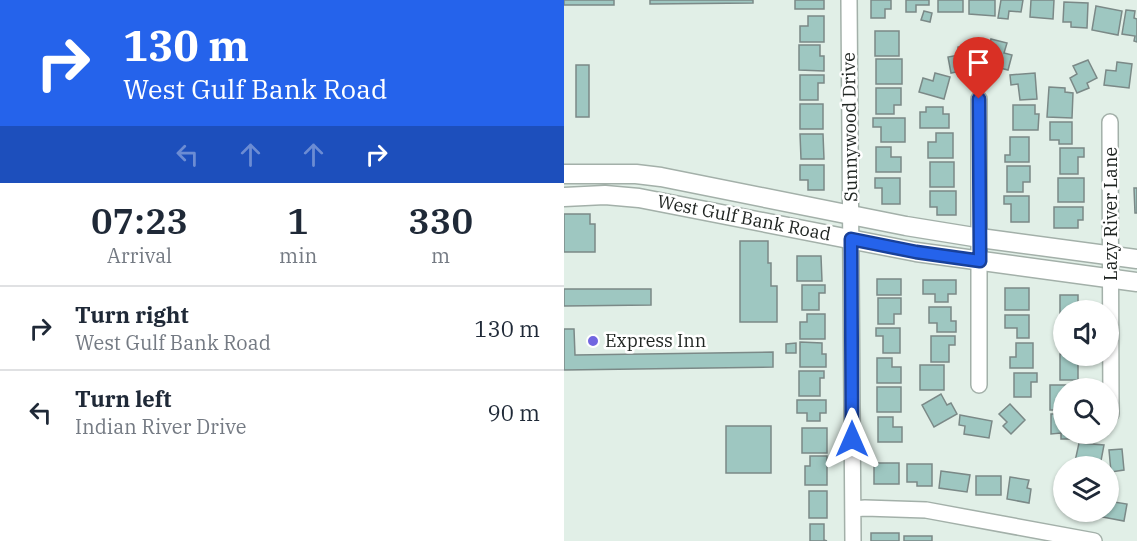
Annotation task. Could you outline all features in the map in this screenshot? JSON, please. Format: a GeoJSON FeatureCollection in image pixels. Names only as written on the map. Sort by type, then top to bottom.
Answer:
{"type":"FeatureCollection","features":[{"type":"Feature","properties":{"kind":"main road"},"geometry":{"type":"LineString","coordinates":[[564,163],[584,164],[600,173]]}},
{"type":"Feature","properties":{"kind":"main road","name":"West Gulf Bank Road"},"geometry":{"type":"LineString","coordinates":[[564,174],[636,174],[690,182],[980,238],[1137,259]]}},
{"type":"Feature","properties":{"kind":"main road"},"geometry":{"type":"LineString","coordinates":[[687,207],[690,182]]}},
{"type":"Feature","properties":{"kind":"main road","name":"West Gulf Bank Road"},"geometry":{"type":"LineString","coordinates":[[564,197],[605,195],[639,198],[916,252],[1137,282]]}},
{"type":"Feature","properties":{"kind":"street","name":"Sunnywood Drive"},"geometry":{"type":"LineString","coordinates":[[849,0],[853,541]]}},
{"type":"Feature","properties":{"kind":"street"},"geometry":{"type":"LineString","coordinates":[[979,99],[979,385]]}},
{"type":"Feature","properties":{"kind":"street","name":"Lazy River Lane"},"geometry":{"type":"LineString","coordinates":[[1110,123],[1112,378]]}},
{"type":"Feature","properties":{"kind":"street"},"geometry":{"type":"LineString","coordinates":[[853,509],[926,510],[1094,541]]}},
{"type":"Feature","properties":{"kind":"building"},"geometry":{"type":"Polygon","coordinates":[[[564,0],[614,0],[614,5],[564,5],[564,0]]]}},
{"type":"Feature","properties":{"kind":"building"},"geometry":{"type":"Polygon","coordinates":[[[650,0],[753,0],[753,3],[650,4],[650,0]]]}},
{"type":"Feature","properties":{"kind":"building"},"geometry":{"type":"Polygon","coordinates":[[[795,0],[824,0],[824,9],[795,9],[795,0]]]}},
{"type":"Feature","properties":{"kind":"building"},"geometry":{"type":"Polygon","coordinates":[[[871,0],[891,0],[891,9],[885,9],[885,18],[871,18],[871,0]]]}},
{"type":"Feature","properties":{"kind":"building"},"geometry":{"type":"Polygon","coordinates":[[[906,0],[929,0],[929,5],[916,5],[916,12],[906,12],[906,0]]]}},
{"type":"Feature","properties":{"kind":"building"},"geometry":{"type":"Polygon","coordinates":[[[938,0],[963,0],[963,12],[938,12],[938,0]]]}},
{"type":"Feature","properties":{"kind":"building"},"geometry":{"type":"Polygon","coordinates":[[[969,0],[995,0],[995,16],[969,14],[969,0]]]}},
{"type":"Feature","properties":{"kind":"building"},"geometry":{"type":"Polygon","coordinates":[[[1001,0],[1023,0],[1021,12],[1009,11],[1008,19],[998,18],[1001,0]]]}},
{"type":"Feature","properties":{"kind":"building"},"geometry":{"type":"Polygon","coordinates":[[[1031,0],[1054,0],[1053,19],[1030,17],[1031,0]]]}},
{"type":"Feature","properties":{"kind":"building"},"geometry":{"type":"Polygon","coordinates":[[[1064,2],[1088,3],[1087,28],[1071,27],[1071,22],[1063,22],[1064,2]]]}},
{"type":"Feature","properties":{"kind":"building"},"geometry":{"type":"Polygon","coordinates":[[[1096,6],[1122,11],[1118,35],[1092,30],[1096,6]]]}},
{"type":"Feature","properties":{"kind":"building"},"geometry":{"type":"Polygon","coordinates":[[[1126,10],[1135,11],[1137,42],[1134,41],[1135,36],[1122,34],[1126,10]]]}},
{"type":"Feature","properties":{"kind":"building"},"geometry":{"type":"Polygon","coordinates":[[[924,11],[932,13],[930,22],[921,20],[924,11]]]}},
{"type":"Feature","properties":{"kind":"building"},"geometry":{"type":"Polygon","coordinates":[[[808,16],[824,16],[824,42],[800,42],[800,26],[808,26],[808,16]]]}},
{"type":"Feature","properties":{"kind":"building"},"geometry":{"type":"Polygon","coordinates":[[[875,31],[899,31],[899,56],[875,56],[875,31]]]}},
{"type":"Feature","properties":{"kind":"building"},"geometry":{"type":"Polygon","coordinates":[[[991,39],[1007,43],[1004,53],[1012,55],[1008,70],[988,65],[990,57],[987,56],[991,39]]]}},
{"type":"Feature","properties":{"kind":"building"},"geometry":{"type":"Polygon","coordinates":[[[975,44],[978,62],[960,65],[961,71],[951,73],[948,57],[959,55],[958,47],[975,44]]]}},
{"type":"Feature","properties":{"kind":"building"},"geometry":{"type":"Polygon","coordinates":[[[799,45],[820,45],[820,56],[824,56],[824,71],[799,70],[799,45]]]}},
{"type":"Feature","properties":{"kind":"building"},"geometry":{"type":"Polygon","coordinates":[[[876,59],[902,59],[902,84],[876,84],[876,59]]]}},
{"type":"Feature","properties":{"kind":"building"},"geometry":{"type":"Polygon","coordinates":[[[1088,60],[1097,78],[1087,83],[1089,88],[1077,93],[1070,78],[1077,74],[1073,66],[1088,60]]]}},
{"type":"Feature","properties":{"kind":"building"},"geometry":{"type":"Polygon","coordinates":[[[1117,62],[1132,64],[1129,88],[1104,85],[1106,70],[1116,71],[1117,62]]]}},
{"type":"Feature","properties":{"kind":"building"},"geometry":{"type":"Polygon","coordinates":[[[576,65],[589,65],[589,117],[576,117],[576,65]]]}},
{"type":"Feature","properties":{"kind":"building"},"geometry":{"type":"Polygon","coordinates":[[[935,73],[950,77],[944,99],[919,92],[923,78],[933,81],[935,73]]]}},
{"type":"Feature","properties":{"kind":"building"},"geometry":{"type":"Polygon","coordinates":[[[1035,73],[1037,99],[1020,100],[1018,84],[1011,85],[1010,75],[1035,73]]]}},
{"type":"Feature","properties":{"kind":"building"},"geometry":{"type":"Polygon","coordinates":[[[800,75],[824,75],[824,83],[818,83],[818,100],[800,100],[800,75]]]}},
{"type":"Feature","properties":{"kind":"building"},"geometry":{"type":"Polygon","coordinates":[[[1049,87],[1065,88],[1065,92],[1073,93],[1072,118],[1047,117],[1049,87]]]}},
{"type":"Feature","properties":{"kind":"building"},"geometry":{"type":"Polygon","coordinates":[[[876,88],[901,88],[901,105],[894,105],[894,114],[876,114],[876,88]]]}},
{"type":"Feature","properties":{"kind":"building"},"geometry":{"type":"Polygon","coordinates":[[[800,104],[823,104],[823,129],[800,129],[800,104]]]}},
{"type":"Feature","properties":{"kind":"building"},"geometry":{"type":"Polygon","coordinates":[[[1013,105],[1035,105],[1035,114],[1039,114],[1038,130],[1013,130],[1013,105]]]}},
{"type":"Feature","properties":{"kind":"building"},"geometry":{"type":"Polygon","coordinates":[[[926,107],[943,107],[943,114],[949,114],[949,128],[920,128],[920,112],[926,112],[926,107]]]}},
{"type":"Feature","properties":{"kind":"building"},"geometry":{"type":"Polygon","coordinates":[[[873,118],[905,118],[905,142],[881,142],[881,127],[873,127],[873,118]]]}},
{"type":"Feature","properties":{"kind":"building"},"geometry":{"type":"Polygon","coordinates":[[[1050,122],[1072,122],[1072,144],[1059,144],[1059,140],[1050,140],[1050,122]]]}},
{"type":"Feature","properties":{"kind":"building"},"geometry":{"type":"Polygon","coordinates":[[[936,133],[953,133],[953,158],[928,158],[928,142],[936,142],[936,133]]]}},
{"type":"Feature","properties":{"kind":"building"},"geometry":{"type":"Polygon","coordinates":[[[800,134],[823,134],[824,159],[801,159],[800,134]]]}},
{"type":"Feature","properties":{"kind":"building"},"geometry":{"type":"Polygon","coordinates":[[[1010,137],[1029,137],[1029,162],[1005,162],[1005,155],[1010,155],[1010,137]]]}},
{"type":"Feature","properties":{"kind":"building"},"geometry":{"type":"Polygon","coordinates":[[[876,147],[891,147],[891,157],[901,157],[901,172],[876,172],[876,147]]]}},
{"type":"Feature","properties":{"kind":"building"},"geometry":{"type":"Polygon","coordinates":[[[1060,148],[1084,148],[1084,157],[1078,157],[1078,174],[1060,174],[1060,148]]]}},
{"type":"Feature","properties":{"kind":"building"},"geometry":{"type":"Polygon","coordinates":[[[930,162],[954,162],[954,187],[930,187],[930,162]]]}},
{"type":"Feature","properties":{"kind":"building"},"geometry":{"type":"Polygon","coordinates":[[[800,165],[824,165],[824,190],[808,190],[808,180],[800,180],[800,165]]]}},
{"type":"Feature","properties":{"kind":"building"},"geometry":{"type":"Polygon","coordinates":[[[1007,166],[1030,166],[1030,182],[1023,182],[1023,192],[1007,192],[1007,166]]]}},
{"type":"Feature","properties":{"kind":"building"},"geometry":{"type":"Polygon","coordinates":[[[875,178],[900,178],[900,204],[882,204],[882,188],[875,188],[875,178]]]}},
{"type":"Feature","properties":{"kind":"building"},"geometry":{"type":"Polygon","coordinates":[[[1058,178],[1084,178],[1084,202],[1058,202],[1058,178]]]}},
{"type":"Feature","properties":{"kind":"building"},"geometry":{"type":"Polygon","coordinates":[[[1134,188],[1137,188],[1137,213],[1135,213],[1134,188]]]}},
{"type":"Feature","properties":{"kind":"building"},"geometry":{"type":"Polygon","coordinates":[[[930,191],[956,191],[956,215],[937,215],[937,207],[930,207],[930,191]]]}},
{"type":"Feature","properties":{"kind":"building"},"geometry":{"type":"Polygon","coordinates":[[[1004,196],[1029,196],[1029,222],[1011,222],[1011,204],[1004,204],[1004,196]]]}},
{"type":"Feature","properties":{"kind":"building"},"geometry":{"type":"Polygon","coordinates":[[[1054,207],[1083,207],[1083,220],[1078,220],[1078,228],[1054,228],[1054,207]]]}},
{"type":"Feature","properties":{"kind":"building"},"geometry":{"type":"Polygon","coordinates":[[[564,214],[590,214],[590,224],[595,224],[595,252],[564,252],[564,214]]]}},
{"type":"Feature","properties":{"kind":"building"},"geometry":{"type":"Polygon","coordinates":[[[740,241],[768,241],[771,286],[777,286],[777,322],[740,322],[740,241]]]}},
{"type":"Feature","properties":{"kind":"building"},"geometry":{"type":"Polygon","coordinates":[[[797,256],[821,256],[822,281],[797,281],[797,256]]]}},
{"type":"Feature","properties":{"kind":"building"},"geometry":{"type":"Polygon","coordinates":[[[877,279],[901,279],[901,295],[877,295],[877,279]]]}},
{"type":"Feature","properties":{"kind":"building"},"geometry":{"type":"Polygon","coordinates":[[[923,280],[956,280],[956,294],[948,294],[948,302],[935,302],[935,294],[923,294],[923,280]]]}},
{"type":"Feature","properties":{"kind":"building"},"geometry":{"type":"Polygon","coordinates":[[[802,285],[825,285],[825,293],[819,293],[819,310],[802,310],[802,285]]]}},
{"type":"Feature","properties":{"kind":"building"},"geometry":{"type":"Polygon","coordinates":[[[1005,288],[1029,288],[1029,310],[1005,310],[1005,288]]]}},
{"type":"Feature","properties":{"kind":"building"},"geometry":{"type":"Polygon","coordinates":[[[564,289],[651,289],[651,305],[564,306],[564,289]]]}},
{"type":"Feature","properties":{"kind":"building"},"geometry":{"type":"Polygon","coordinates":[[[1060,295],[1078,295],[1078,300],[1060,300],[1060,295]]]}},
{"type":"Feature","properties":{"kind":"building"},"geometry":{"type":"Polygon","coordinates":[[[878,298],[901,298],[901,314],[894,314],[894,324],[878,324],[878,298]]]}},
{"type":"Feature","properties":{"kind":"building"},"geometry":{"type":"Polygon","coordinates":[[[929,307],[951,307],[951,321],[956,321],[956,332],[937,332],[937,323],[929,323],[929,307]]]}},
{"type":"Feature","properties":{"kind":"building"},"geometry":{"type":"Polygon","coordinates":[[[807,314],[825,314],[825,339],[800,339],[800,322],[807,322],[807,314]]]}},
{"type":"Feature","properties":{"kind":"building"},"geometry":{"type":"Polygon","coordinates":[[[1005,315],[1029,315],[1029,338],[1017,338],[1017,328],[1005,328],[1005,315]]]}},
{"type":"Feature","properties":{"kind":"building"},"geometry":{"type":"Polygon","coordinates":[[[876,328],[900,328],[900,353],[883,353],[883,336],[876,336],[876,328]]]}},
{"type":"Feature","properties":{"kind":"building"},"geometry":{"type":"Polygon","coordinates":[[[564,329],[574,329],[575,355],[773,352],[773,367],[564,370],[564,329]]]}},
{"type":"Feature","properties":{"kind":"building"},"geometry":{"type":"Polygon","coordinates":[[[931,336],[955,336],[955,345],[949,345],[949,362],[931,362],[931,336]]]}},
{"type":"Feature","properties":{"kind":"building"},"geometry":{"type":"Polygon","coordinates":[[[800,342],[822,343],[822,354],[826,354],[826,367],[800,367],[800,342]]]}},
{"type":"Feature","properties":{"kind":"building"},"geometry":{"type":"Polygon","coordinates":[[[796,343],[796,353],[786,353],[786,344],[796,343]]]}},
{"type":"Feature","properties":{"kind":"building"},"geometry":{"type":"Polygon","coordinates":[[[1016,343],[1033,343],[1033,368],[1010,368],[1010,357],[1016,357],[1016,343]]]}},
{"type":"Feature","properties":{"kind":"building"},"geometry":{"type":"Polygon","coordinates":[[[877,358],[892,358],[892,367],[901,367],[901,383],[877,383],[877,358]]]}},
{"type":"Feature","properties":{"kind":"building"},"geometry":{"type":"Polygon","coordinates":[[[920,365],[944,365],[944,390],[920,390],[920,365]]]}},
{"type":"Feature","properties":{"kind":"building"},"geometry":{"type":"Polygon","coordinates":[[[1060,366],[1078,366],[1078,378],[1060,378],[1060,366]]]}},
{"type":"Feature","properties":{"kind":"building"},"geometry":{"type":"Polygon","coordinates":[[[799,371],[824,371],[824,378],[820,378],[820,396],[799,396],[799,371]]]}},
{"type":"Feature","properties":{"kind":"building"},"geometry":{"type":"Polygon","coordinates":[[[1014,373],[1037,373],[1037,382],[1031,382],[1031,397],[1014,397],[1014,373]]]}},
{"type":"Feature","properties":{"kind":"building"},"geometry":{"type":"Polygon","coordinates":[[[1050,385],[1053,385],[1053,410],[1050,410],[1050,385]]]}},
{"type":"Feature","properties":{"kind":"building"},"geometry":{"type":"Polygon","coordinates":[[[877,387],[901,387],[901,412],[877,412],[877,387]]]}},
{"type":"Feature","properties":{"kind":"building"},"geometry":{"type":"Polygon","coordinates":[[[941,394],[947,405],[951,403],[957,414],[934,427],[922,405],[941,394]]]}},
{"type":"Feature","properties":{"kind":"building"},"geometry":{"type":"Polygon","coordinates":[[[797,400],[826,400],[826,413],[820,413],[820,421],[807,421],[807,413],[797,413],[797,400]]]}},
{"type":"Feature","properties":{"kind":"building"},"geometry":{"type":"Polygon","coordinates":[[[1010,404],[1025,420],[1011,434],[1003,426],[1007,422],[999,414],[1010,404]]]}},
{"type":"Feature","properties":{"kind":"building"},"geometry":{"type":"Polygon","coordinates":[[[1051,414],[1053,414],[1053,434],[1051,434],[1051,414]]]}},
{"type":"Feature","properties":{"kind":"building"},"geometry":{"type":"Polygon","coordinates":[[[960,415],[992,421],[989,438],[964,434],[965,426],[959,425],[960,415]]]}},
{"type":"Feature","properties":{"kind":"building"},"geometry":{"type":"Polygon","coordinates":[[[878,417],[893,417],[893,427],[902,427],[902,442],[878,442],[878,417]]]}},
{"type":"Feature","properties":{"kind":"building"},"geometry":{"type":"Polygon","coordinates":[[[726,426],[771,426],[771,473],[726,473],[726,426]]]}},
{"type":"Feature","properties":{"kind":"building"},"geometry":{"type":"Polygon","coordinates":[[[802,428],[827,428],[827,453],[802,453],[802,428]]]}},
{"type":"Feature","properties":{"kind":"building"},"geometry":{"type":"Polygon","coordinates":[[[1079,444],[1104,445],[1102,456],[1076,456],[1079,444]]]}},
{"type":"Feature","properties":{"kind":"building"},"geometry":{"type":"Polygon","coordinates":[[[1122,449],[1124,470],[1119,471],[1119,456],[1110,456],[1109,450],[1122,449]]]}},
{"type":"Feature","properties":{"kind":"building"},"geometry":{"type":"Polygon","coordinates":[[[810,456],[827,456],[827,485],[805,485],[805,466],[810,466],[810,456]]]}},
{"type":"Feature","properties":{"kind":"building"},"geometry":{"type":"Polygon","coordinates":[[[874,463],[899,463],[899,484],[874,484],[874,463]]]}},
{"type":"Feature","properties":{"kind":"building"},"geometry":{"type":"Polygon","coordinates":[[[907,464],[932,464],[932,486],[917,486],[917,482],[907,482],[907,464]]]}},
{"type":"Feature","properties":{"kind":"building"},"geometry":{"type":"Polygon","coordinates":[[[941,471],[970,475],[967,492],[939,488],[941,471]]]}},
{"type":"Feature","properties":{"kind":"building"},"geometry":{"type":"Polygon","coordinates":[[[976,476],[1001,476],[1001,495],[976,495],[976,476]]]}},
{"type":"Feature","properties":{"kind":"building"},"geometry":{"type":"Polygon","coordinates":[[[1010,477],[1029,480],[1027,488],[1031,489],[1029,503],[1007,499],[1010,477]]]}},
{"type":"Feature","properties":{"kind":"building"},"geometry":{"type":"Polygon","coordinates":[[[809,491],[827,491],[827,518],[809,518],[809,491]]]}},
{"type":"Feature","properties":{"kind":"building"},"geometry":{"type":"Polygon","coordinates":[[[1119,503],[1127,504],[1124,521],[1119,520],[1119,503]]]}},
{"type":"Feature","properties":{"kind":"building"},"geometry":{"type":"Polygon","coordinates":[[[810,524],[824,524],[824,540],[827,541],[810,541],[810,524]]]}},
{"type":"Feature","properties":{"kind":"building"},"geometry":{"type":"Polygon","coordinates":[[[871,533],[899,533],[899,541],[871,541],[871,533]]]}},
{"type":"Feature","properties":{"kind":"building"},"geometry":{"type":"Polygon","coordinates":[[[904,536],[932,536],[932,541],[904,541],[904,536]]]}},
{"type":"Feature","properties":{"kind":"place","name":"Express Inn"},"geometry":{"type":"Point","coordinates":[593,341]}},
{"type":"Feature","properties":{"kind":"route"},"geometry":{"type":"LineString","coordinates":[[852,439],[851,239],[916,252],[980,261],[979,99]]}}]}
